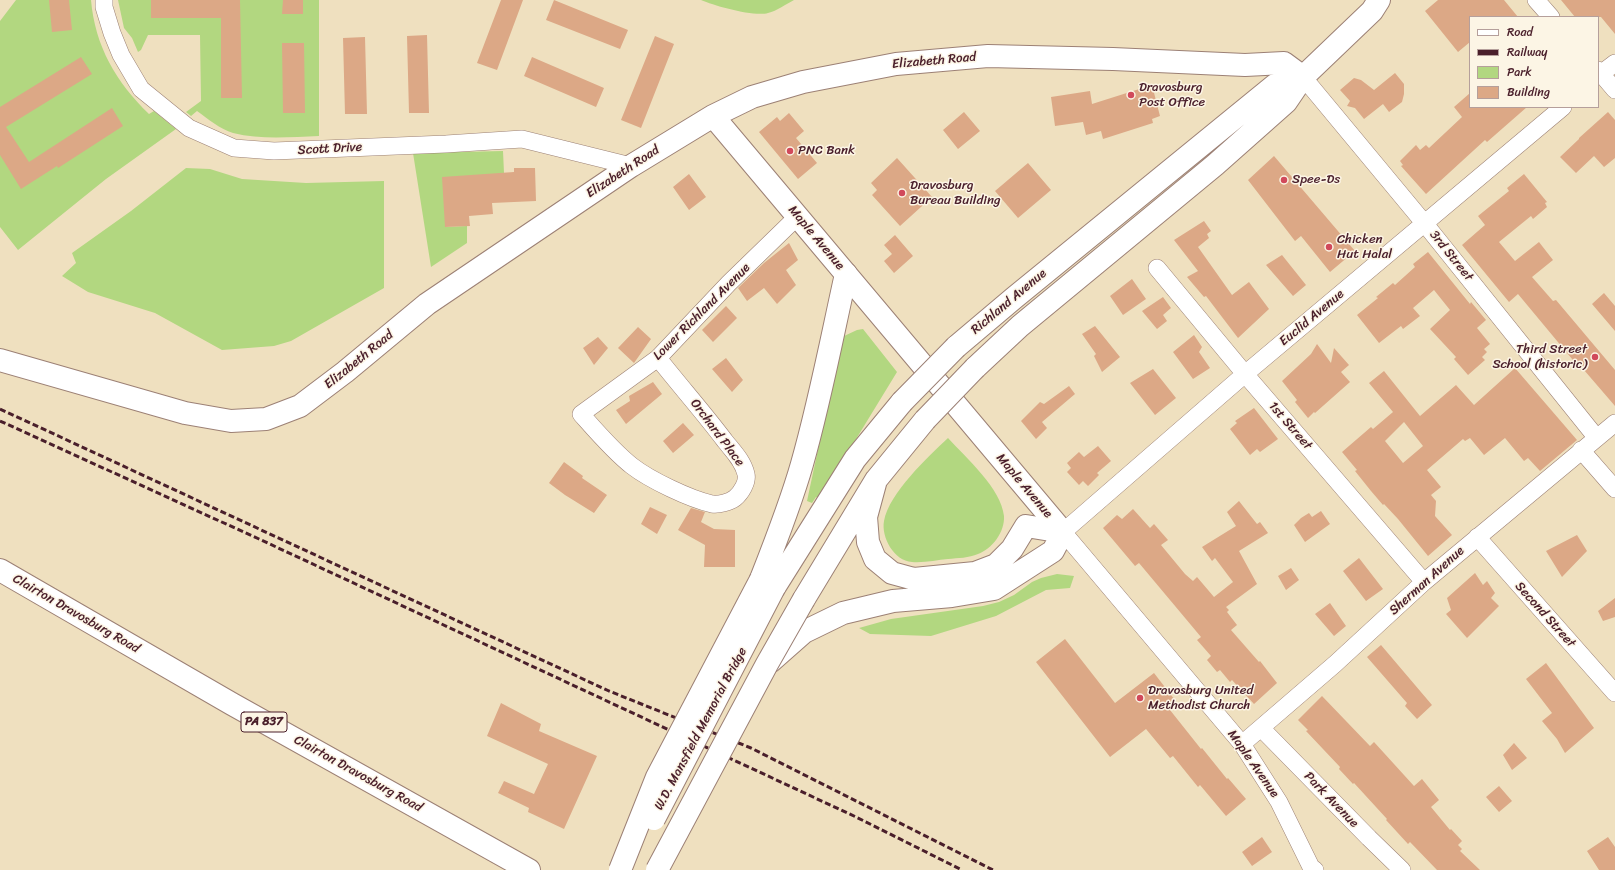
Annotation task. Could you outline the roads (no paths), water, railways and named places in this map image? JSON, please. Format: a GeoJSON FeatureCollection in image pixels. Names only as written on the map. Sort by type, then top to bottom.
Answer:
{"type":"FeatureCollection","features":[{"type":"Feature","properties":{"kind":"main road","name":"Richland Avenue"},"geometry":{"type":"LineString","coordinates":[[767,664],[804,599],[876,480],[925,420],[975,368],[1020,326],[1215,165],[1286,102],[1303,77],[1372,11],[1379,0]]}},
{"type":"Feature","properties":{"kind":"main road","name":"Elizabeth Road"},"geometry":{"type":"LineString","coordinates":[[0,360],[185,413],[231,421],[266,419],[300,406],[345,372],[427,304],[631,166],[713,116],[752,97],[803,82],[896,64],[988,56],[1113,59],[1245,65],[1284,63],[1303,77]]}},
{"type":"Feature","properties":{"kind":"main road","name":"Richland Avenue"},"geometry":{"type":"LineString","coordinates":[[768,583],[854,459],[902,402],[956,347],[1020,292],[1276,85],[1303,77]]}},
{"type":"Feature","properties":{"kind":"main road","name":"Maple Avenue"},"geometry":{"type":"LineString","coordinates":[[713,116],[1063,532]]}},
{"type":"Feature","properties":{"kind":"main road"},"geometry":{"type":"LineString","coordinates":[[620,870],[657,777],[768,583],[802,464],[823,383],[846,274]]}},
{"type":"Feature","properties":{"kind":"main road"},"geometry":{"type":"LineString","coordinates":[[657,870],[767,664],[804,632],[843,614],[893,601],[952,596],[994,589],[1053,551],[1063,532],[1026,526],[1012,549],[996,565],[975,573],[914,579],[892,573],[875,559],[868,542],[866,517],[876,480]]}},
{"type":"Feature","properties":{"kind":"main road","name":"Clairton Dravosburg Road"},"geometry":{"type":"LineString","coordinates":[[0,570],[225,700],[529,870]]}},
{"type":"Feature","properties":{"kind":"main road","name":"W.D. Mansfield Memorial Bridge"},"geometry":{"type":"LineString","coordinates":[[627,870],[768,583]]}},
{"type":"Feature","properties":{"kind":"street","name":"Scott Drive"},"geometry":{"type":"LineString","coordinates":[[104,0],[104,7],[118,48],[141,89],[189,128],[234,148],[281,151],[446,144],[522,139],[631,166]]}},
{"type":"Feature","properties":{"kind":"street"},"geometry":{"type":"LineString","coordinates":[[1536,0],[1550,16]]}},
{"type":"Feature","properties":{"kind":"street"},"geometry":{"type":"LineString","coordinates":[[1615,63],[1599,74],[1615,90]]}},
{"type":"Feature","properties":{"kind":"street","name":"3rd Street"},"geometry":{"type":"LineString","coordinates":[[1303,77],[1425,224],[1596,437]]}},
{"type":"Feature","properties":{"kind":"street","name":"Euclid Avenue"},"geometry":{"type":"LineString","coordinates":[[1063,532],[1245,374],[1562,108]]}},
{"type":"Feature","properties":{"kind":"street","name":"Lower Richland Avenue"},"geometry":{"type":"LineString","coordinates":[[581,414],[658,358],[729,283],[798,216]]}},
{"type":"Feature","properties":{"kind":"street","name":"1st Street"},"geometry":{"type":"LineString","coordinates":[[1157,268],[1245,374],[1424,582]]}},
{"type":"Feature","properties":{"kind":"street","name":"Orchard Place"},"geometry":{"type":"LineString","coordinates":[[581,414],[600,436],[632,466],[656,481],[680,492],[713,504],[723,503],[734,499],[742,491],[746,476],[742,463],[658,358]]}},
{"type":"Feature","properties":{"kind":"street","name":"Sherman Avenue"},"geometry":{"type":"LineString","coordinates":[[1242,744],[1335,664],[1424,582],[1615,422]]}},
{"type":"Feature","properties":{"kind":"street"},"geometry":{"type":"LineString","coordinates":[[1581,450],[1615,489]]}},
{"type":"Feature","properties":{"kind":"street","name":"Maple Avenue"},"geometry":{"type":"LineString","coordinates":[[1063,532],[1242,744],[1279,802],[1311,867],[1315,870]]}},
{"type":"Feature","properties":{"kind":"street","name":"Second Street"},"geometry":{"type":"LineString","coordinates":[[1477,537],[1538,608],[1615,692]]}},
{"type":"Feature","properties":{"kind":"street","name":"Park Avenue"},"geometry":{"type":"LineString","coordinates":[[1261,728],[1402,870]]}},
{"type":"Feature","properties":{"kind":"railway"},"geometry":{"type":"LineString","coordinates":[[0,409],[609,691],[751,748],[993,870]]}},
{"type":"Feature","properties":{"kind":"railway"},"geometry":{"type":"LineString","coordinates":[[0,421],[259,539],[856,817],[962,870]]}},
{"type":"Feature","properties":{"kind":"place","name":"Dravosburg Post Office"},"geometry":{"type":"Point","coordinates":[1131,95]}},
{"type":"Feature","properties":{"kind":"place","name":"PNC Bank"},"geometry":{"type":"Point","coordinates":[790,151]}},
{"type":"Feature","properties":{"kind":"place","name":"Spee-Ds"},"geometry":{"type":"Point","coordinates":[1284,180]}},
{"type":"Feature","properties":{"kind":"place","name":"Dravosburg Bureau Building"},"geometry":{"type":"Point","coordinates":[902,193]}},
{"type":"Feature","properties":{"kind":"place","name":"Chicken Hut Halal"},"geometry":{"type":"Point","coordinates":[1329,247]}},
{"type":"Feature","properties":{"kind":"place","name":"Third Street School (historic)"},"geometry":{"type":"Point","coordinates":[1595,357]}},
{"type":"Feature","properties":{"kind":"place","name":"Dravosburg United Methodist Church"},"geometry":{"type":"Point","coordinates":[1140,698]}}]}
